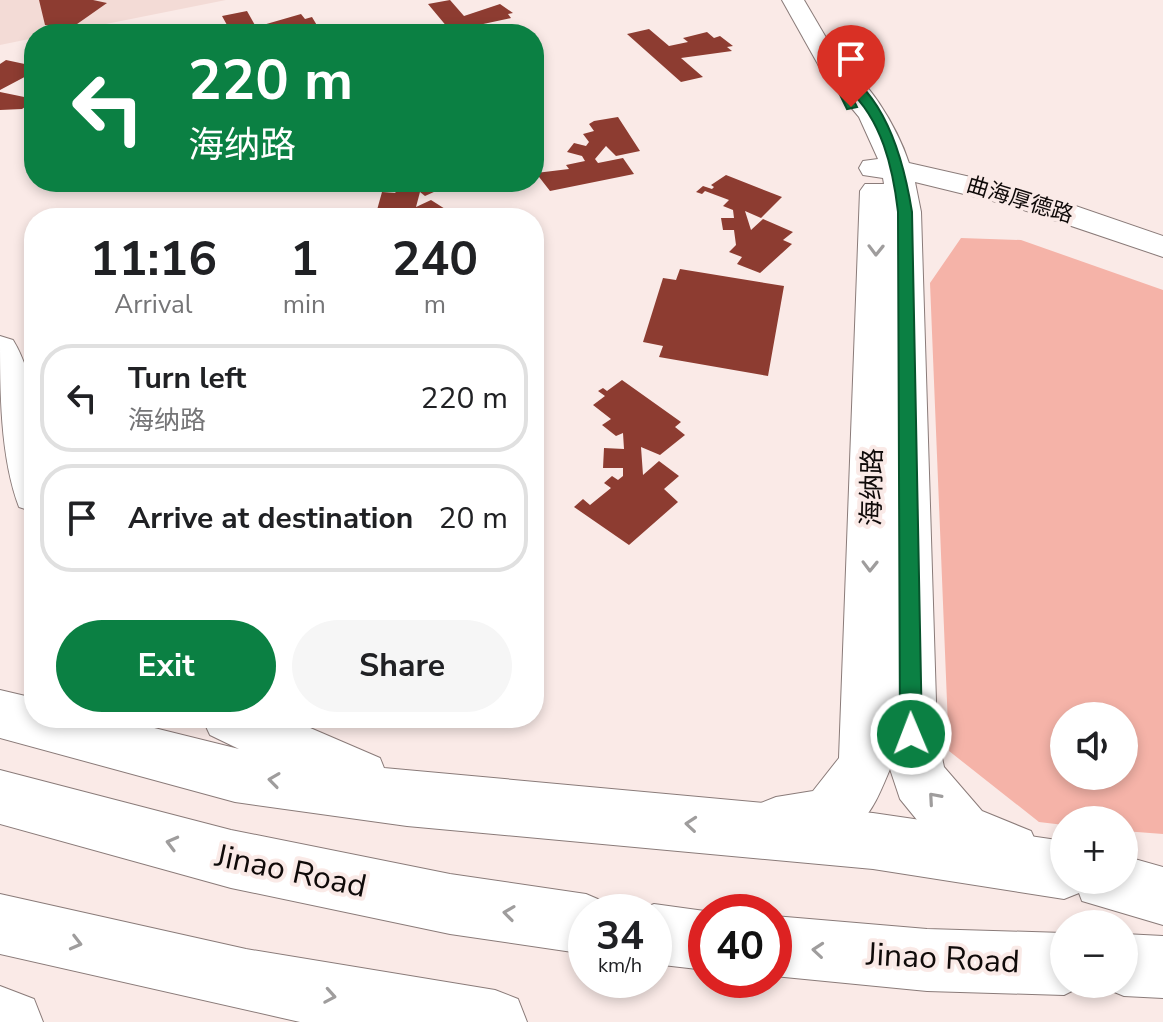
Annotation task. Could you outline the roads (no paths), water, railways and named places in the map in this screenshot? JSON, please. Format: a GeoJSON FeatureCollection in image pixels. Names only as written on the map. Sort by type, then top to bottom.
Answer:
{"type":"FeatureCollection","features":[{"type":"Feature","properties":{"kind":"main road","name":"海纳路"},"geometry":{"type":"LineString","coordinates":[[833,70],[841,93],[860,121],[887,177],[907,244],[911,734],[919,780],[963,832],[1050,866]]}},
{"type":"Feature","properties":{"kind":"main road","name":"海纳路"},"geometry":{"type":"LineString","coordinates":[[744,829],[824,818],[848,798],[866,763],[878,209],[887,177]]}},
{"type":"Feature","properties":{"kind":"main road","name":"曲海厚德路"},"geometry":{"type":"LineString","coordinates":[[887,177],[972,184],[1163,247]]}},
{"type":"Feature","properties":{"kind":"main road","name":"曲海厚德路"},"geometry":{"type":"LineString","coordinates":[[887,177],[974,199],[1163,264]]}},
{"type":"Feature","properties":{"kind":"main road"},"geometry":{"type":"LineString","coordinates":[[0,349],[8,368],[24,446]]}},
{"type":"Feature","properties":{"kind":"main road"},"geometry":{"type":"LineString","coordinates":[[0,714],[24,720]]}},
{"type":"Feature","properties":{"kind":"main road"},"geometry":{"type":"LineString","coordinates":[[54,728],[235,775],[407,798],[873,841],[1050,867]]}},
{"type":"Feature","properties":{"kind":"main road"},"geometry":{"type":"LineString","coordinates":[[250,728],[407,798]]}},
{"type":"Feature","properties":{"kind":"main road","name":"Jinao Road"},"geometry":{"type":"LineString","coordinates":[[0,797],[231,859],[450,904],[568,921]]}},
{"type":"Feature","properties":{"kind":"main road"},"geometry":{"type":"LineString","coordinates":[[1138,889],[1163,896]]}},
{"type":"Feature","properties":{"kind":"main road"},"geometry":{"type":"LineString","coordinates":[[0,924],[188,970],[495,1022]]}},
{"type":"Feature","properties":{"kind":"main road","name":"Jinao Road"},"geometry":{"type":"LineString","coordinates":[[792,948],[927,960],[1050,964]]}},
{"type":"Feature","properties":{"kind":"main road"},"geometry":{"type":"LineString","coordinates":[[1138,966],[1163,967]]}},
{"type":"Feature","properties":{"kind":"main road"},"geometry":{"type":"LineString","coordinates":[[0,1018],[11,1022]]}},
{"type":"Feature","properties":{"kind":"street","name":"海纳路"},"geometry":{"type":"LineString","coordinates":[[793,0],[833,70]]}}]}
